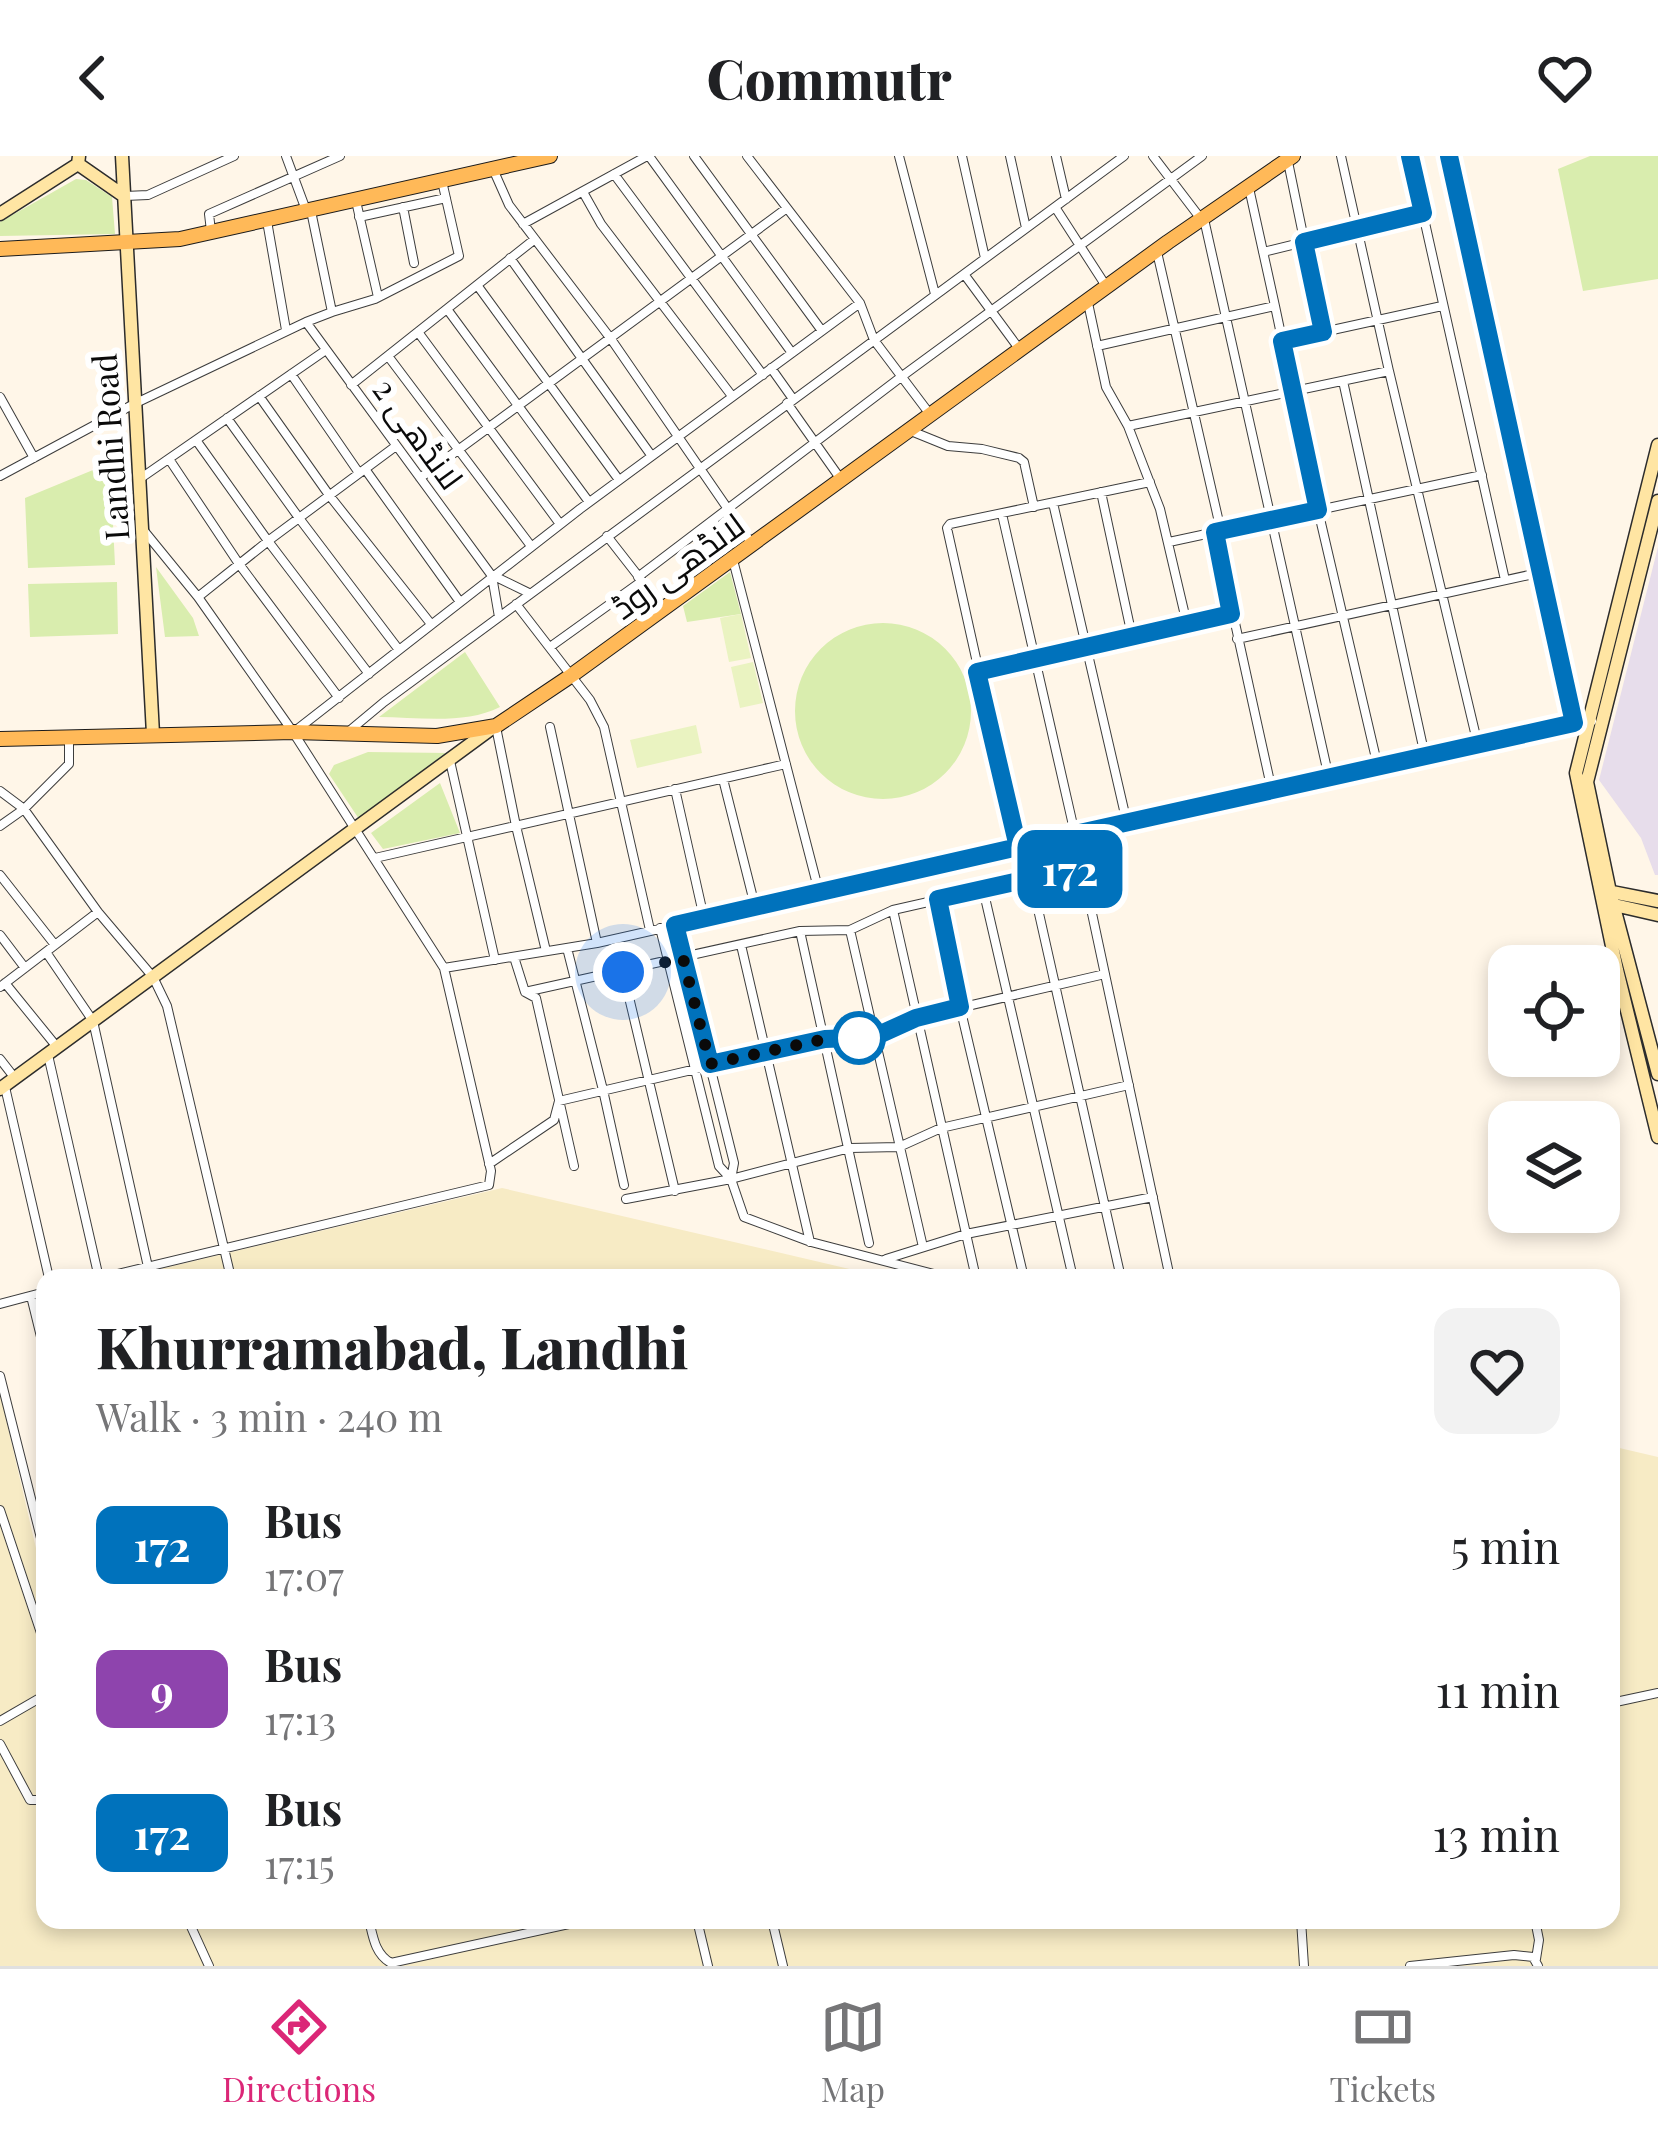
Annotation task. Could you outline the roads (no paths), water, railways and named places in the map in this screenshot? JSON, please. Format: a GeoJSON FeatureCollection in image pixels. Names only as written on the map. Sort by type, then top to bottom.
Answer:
{"type":"FeatureCollection","features":[{"type":"Feature","properties":{"kind":"main road"},"geometry":{"type":"LineString","coordinates":[[0,249],[180,239],[309,211],[358,209],[442,181],[550,156]]}},
{"type":"Feature","properties":{"kind":"main road","name":"لانڈھی روڈ"},"geometry":{"type":"LineString","coordinates":[[0,739],[293,732],[437,736],[496,726],[664,610],[1289,157]]}},
{"type":"Feature","properties":{"kind":"street","name":"Landhi Road"},"geometry":{"type":"LineString","coordinates":[[122,156],[153,734]]}},
{"type":"Feature","properties":{"kind":"street"},"geometry":{"type":"LineString","coordinates":[[0,214],[79,160],[124,196],[148,195],[234,156]]}},
{"type":"Feature","properties":{"kind":"street"},"geometry":{"type":"LineString","coordinates":[[286,156],[309,211],[332,312]]}},
{"type":"Feature","properties":{"kind":"street"},"geometry":{"type":"LineString","coordinates":[[211,232],[209,214],[340,156]]}},
{"type":"Feature","properties":{"kind":"street"},"geometry":{"type":"LineString","coordinates":[[524,224],[648,156],[792,353]]}},
{"type":"Feature","properties":{"kind":"street"},"geometry":{"type":"LineString","coordinates":[[694,156],[822,331]]}},
{"type":"Feature","properties":{"kind":"street"},"geometry":{"type":"LineString","coordinates":[[747,156],[860,304],[874,340],[931,416]]}},
{"type":"Feature","properties":{"kind":"street"},"geometry":{"type":"LineString","coordinates":[[898,156],[935,294]]}},
{"type":"Feature","properties":{"kind":"street"},"geometry":{"type":"LineString","coordinates":[[962,156],[985,258]]}},
{"type":"Feature","properties":{"kind":"street"},"geometry":{"type":"LineString","coordinates":[[1010,156],[1026,228]]}},
{"type":"Feature","properties":{"kind":"street"},"geometry":{"type":"LineString","coordinates":[[1056,156],[1066,199]]}},
{"type":"Feature","properties":{"kind":"street"},"geometry":{"type":"LineString","coordinates":[[1102,156],[1105,170]]}},
{"type":"Feature","properties":{"kind":"street"},"geometry":{"type":"LineString","coordinates":[[347,733],[699,467],[1124,156]]}},
{"type":"Feature","properties":{"kind":"street"},"geometry":{"type":"LineString","coordinates":[[1153,156],[1202,218],[1329,778]]}},
{"type":"Feature","properties":{"kind":"street"},"geometry":{"type":"LineString","coordinates":[[550,647],[902,376],[1202,156]]}},
{"type":"Feature","properties":{"kind":"street"},"geometry":{"type":"LineString","coordinates":[[1341,156],[1478,745]]}},
{"type":"Feature","properties":{"kind":"street"},"geometry":{"type":"LineString","coordinates":[[1410,156],[1505,580]]}},
{"type":"Feature","properties":{"kind":"street"},"geometry":{"type":"LineString","coordinates":[[1449,156],[1543,572],[1588,722]]}},
{"type":"Feature","properties":{"kind":"street"},"geometry":{"type":"LineString","coordinates":[[1289,157],[1323,332]]}},
{"type":"Feature","properties":{"kind":"street"},"geometry":{"type":"LineString","coordinates":[[494,169],[508,205],[610,339],[753,545]]}},
{"type":"Feature","properties":{"kind":"street"},"geometry":{"type":"LineString","coordinates":[[614,174],[790,401],[842,481]]}},
{"type":"Feature","properties":{"kind":"street"},"geometry":{"type":"LineString","coordinates":[[0,476],[286,330],[378,297],[459,256],[442,181]]}},
{"type":"Feature","properties":{"kind":"street"},"geometry":{"type":"LineString","coordinates":[[1248,187],[1378,767]]}},
{"type":"Feature","properties":{"kind":"street"},"geometry":{"type":"LineString","coordinates":[[583,192],[601,224],[732,395]]}},
{"type":"Feature","properties":{"kind":"street"},"geometry":{"type":"LineString","coordinates":[[378,297],[358,209],[403,207],[446,197]]}},
{"type":"Feature","properties":{"kind":"street"},"geometry":{"type":"LineString","coordinates":[[403,207],[414,262]]}},
{"type":"Feature","properties":{"kind":"street"},"geometry":{"type":"LineString","coordinates":[[1054,207],[1107,287]]}},
{"type":"Feature","properties":{"kind":"street"},"geometry":{"type":"LineString","coordinates":[[420,478],[787,208]]}},
{"type":"Feature","properties":{"kind":"street"},"geometry":{"type":"LineString","coordinates":[[1263,251],[1423,213]]}},
{"type":"Feature","properties":{"kind":"street"},"geometry":{"type":"LineString","coordinates":[[267,221],[286,330]]}},
{"type":"Feature","properties":{"kind":"street"},"geometry":{"type":"LineString","coordinates":[[351,385],[535,239]]}},
{"type":"Feature","properties":{"kind":"street"},"geometry":{"type":"LineString","coordinates":[[1156,250],[1218,531],[1231,614],[1273,790]]}},
{"type":"Feature","properties":{"kind":"street"},"geometry":{"type":"LineString","coordinates":[[510,258],[651,455]]}},
{"type":"Feature","properties":{"kind":"street"},"geometry":{"type":"LineString","coordinates":[[964,274],[1021,350]]}},
{"type":"Feature","properties":{"kind":"street"},"geometry":{"type":"LineString","coordinates":[[477,285],[619,480]]}},
{"type":"Feature","properties":{"kind":"street"},"geometry":{"type":"LineString","coordinates":[[1088,301],[1106,387],[1150,482],[1187,624]]}},
{"type":"Feature","properties":{"kind":"street"},"geometry":{"type":"LineString","coordinates":[[293,732],[651,455],[860,304]]}},
{"type":"Feature","properties":{"kind":"street"},"geometry":{"type":"LineString","coordinates":[[1097,346],[1275,306]]}},
{"type":"Feature","properties":{"kind":"street"},"geometry":{"type":"LineString","coordinates":[[1282,341],[1442,306]]}},
{"type":"Feature","properties":{"kind":"street"},"geometry":{"type":"LineString","coordinates":[[447,309],[589,502]]}},
{"type":"Feature","properties":{"kind":"street","name":"لانڈھی 2"},"geometry":{"type":"LineString","coordinates":[[305,322],[492,576]]}},
{"type":"Feature","properties":{"kind":"street"},"geometry":{"type":"LineString","coordinates":[[418,332],[560,524]]}},
{"type":"Feature","properties":{"kind":"street"},"geometry":{"type":"LineString","coordinates":[[140,479],[326,350]]}},
{"type":"Feature","properties":{"kind":"street"},"geometry":{"type":"LineString","coordinates":[[388,356],[531,546]]}},
{"type":"Feature","properties":{"kind":"street"},"geometry":{"type":"LineString","coordinates":[[1128,426],[1389,371]]}},
{"type":"Feature","properties":{"kind":"street"},"geometry":{"type":"LineString","coordinates":[[291,374],[460,602]]}},
{"type":"Feature","properties":{"kind":"street"},"geometry":{"type":"LineString","coordinates":[[1343,381],[1425,756]]}},
{"type":"Feature","properties":{"kind":"street"},"geometry":{"type":"LineString","coordinates":[[259,396],[431,625]]}},
{"type":"Feature","properties":{"kind":"street"},"geometry":{"type":"LineString","coordinates":[[0,397],[34,458]]}},
{"type":"Feature","properties":{"kind":"street"},"geometry":{"type":"LineString","coordinates":[[227,418],[399,650]]}},
{"type":"Feature","properties":{"kind":"street"},"geometry":{"type":"LineString","coordinates":[[910,431],[949,446],[1019,458],[1034,507]]}},
{"type":"Feature","properties":{"kind":"street"},"geometry":{"type":"LineString","coordinates":[[196,440],[369,674]]}},
{"type":"Feature","properties":{"kind":"street"},"geometry":{"type":"LineString","coordinates":[[1636,562],[1658,445]]}},
{"type":"Feature","properties":{"kind":"street"},"geometry":{"type":"LineString","coordinates":[[197,598],[397,446]]}},
{"type":"Feature","properties":{"kind":"street"},"geometry":{"type":"LineString","coordinates":[[169,459],[239,564],[339,698]]}},
{"type":"Feature","properties":{"kind":"street"},"geometry":{"type":"LineString","coordinates":[[1168,542],[1482,475]]}},
{"type":"Feature","properties":{"kind":"street"},"geometry":{"type":"LineString","coordinates":[[1018,847],[946,528],[1150,482]]}},
{"type":"Feature","properties":{"kind":"street"},"geometry":{"type":"LineString","coordinates":[[1101,492],[1132,636]]}},
{"type":"Feature","properties":{"kind":"street"},"geometry":{"type":"LineString","coordinates":[[1658,501],[1576,773],[1658,1137]]}},
{"type":"Feature","properties":{"kind":"street"},"geometry":{"type":"LineString","coordinates":[[1053,502],[1127,823]]}},
{"type":"Feature","properties":{"kind":"street"},"geometry":{"type":"LineString","coordinates":[[1002,514],[1168,1269]]}},
{"type":"Feature","properties":{"kind":"street"},"geometry":{"type":"LineString","coordinates":[[142,1269],[489,1185],[489,1164],[444,968],[293,732],[143,530]]}},
{"type":"Feature","properties":{"kind":"street"},"geometry":{"type":"LineString","coordinates":[[607,536],[664,610]]}},
{"type":"Feature","properties":{"kind":"street"},"geometry":{"type":"LineString","coordinates":[[733,560],[819,892]]}},
{"type":"Feature","properties":{"kind":"street"},"geometry":{"type":"LineString","coordinates":[[1237,639],[1543,572]]}},
{"type":"Feature","properties":{"kind":"street"},"geometry":{"type":"LineString","coordinates":[[492,576],[530,594]]}},
{"type":"Feature","properties":{"kind":"street"},"geometry":{"type":"LineString","coordinates":[[492,576],[499,617]]}},
{"type":"Feature","properties":{"kind":"street"},"geometry":{"type":"LineString","coordinates":[[516,604],[590,700],[604,727],[719,1166],[731,1179],[744,1217],[811,1242],[915,1269]]}},
{"type":"Feature","properties":{"kind":"street"},"geometry":{"type":"LineString","coordinates":[[977,672],[1231,614]]}},
{"type":"Feature","properties":{"kind":"street"},"geometry":{"type":"LineString","coordinates":[[444,968],[597,943],[1588,722]]}},
{"type":"Feature","properties":{"kind":"street"},"geometry":{"type":"LineString","coordinates":[[6,1084],[496,726],[546,952]]}},
{"type":"Feature","properties":{"kind":"street"},"geometry":{"type":"LineString","coordinates":[[550,727],[597,943]]}},
{"type":"Feature","properties":{"kind":"street"},"geometry":{"type":"LineString","coordinates":[[0,826],[69,764],[69,738]]}},
{"type":"Feature","properties":{"kind":"street"},"geometry":{"type":"LineString","coordinates":[[449,760],[495,960]]}},
{"type":"Feature","properties":{"kind":"street"},"geometry":{"type":"LineString","coordinates":[[376,858],[786,764]]}},
{"type":"Feature","properties":{"kind":"street"},"geometry":{"type":"LineString","coordinates":[[722,778],[754,906]]}},
{"type":"Feature","properties":{"kind":"street"},"geometry":{"type":"LineString","coordinates":[[675,790],[704,918]]}},
{"type":"Feature","properties":{"kind":"street"},"geometry":{"type":"LineString","coordinates":[[0,791],[24,809],[98,913],[153,977],[167,1006],[229,1269]]}},
{"type":"Feature","properties":{"kind":"street"},"geometry":{"type":"LineString","coordinates":[[525,992],[800,932],[850,930],[892,910],[1082,867]]}},
{"type":"Feature","properties":{"kind":"street"},"geometry":{"type":"LineString","coordinates":[[0,874],[56,945]]}},
{"type":"Feature","properties":{"kind":"street"},"geometry":{"type":"LineString","coordinates":[[1030,878],[1118,1269]]}},
{"type":"Feature","properties":{"kind":"street"},"geometry":{"type":"LineString","coordinates":[[983,889],[1071,1269]]}},
{"type":"Feature","properties":{"kind":"street"},"geometry":{"type":"LineString","coordinates":[[1607,898],[1658,901]]}},
{"type":"Feature","properties":{"kind":"street"},"geometry":{"type":"LineString","coordinates":[[1607,898],[1658,915]]}},
{"type":"Feature","properties":{"kind":"street"},"geometry":{"type":"LineString","coordinates":[[1607,898],[1655,1050],[1658,1074]]}},
{"type":"Feature","properties":{"kind":"street"},"geometry":{"type":"LineString","coordinates":[[938,899],[1022,1269]]}},
{"type":"Feature","properties":{"kind":"street"},"geometry":{"type":"LineString","coordinates":[[892,910],[974,1269]]}},
{"type":"Feature","properties":{"kind":"street"},"geometry":{"type":"LineString","coordinates":[[98,913],[3,985],[52,1051],[98,1269]]}},
{"type":"Feature","properties":{"kind":"street"},"geometry":{"type":"LineString","coordinates":[[675,925],[734,1163],[731,1179]]}},
{"type":"Feature","properties":{"kind":"street"},"geometry":{"type":"LineString","coordinates":[[850,930],[923,1247]]}},
{"type":"Feature","properties":{"kind":"street"},"geometry":{"type":"LineString","coordinates":[[800,932],[869,1243]]}},
{"type":"Feature","properties":{"kind":"street"},"geometry":{"type":"LineString","coordinates":[[0,935],[25,968]]}},
{"type":"Feature","properties":{"kind":"street"},"geometry":{"type":"LineString","coordinates":[[741,945],[811,1242]]}},
{"type":"Feature","properties":{"kind":"street"},"geometry":{"type":"LineString","coordinates":[[567,948],[624,1185]]}},
{"type":"Feature","properties":{"kind":"street"},"geometry":{"type":"LineString","coordinates":[[46,952],[93,1021],[148,1267]]}},
{"type":"Feature","properties":{"kind":"street"},"geometry":{"type":"LineString","coordinates":[[514,957],[525,992],[536,998],[574,1166]]}},
{"type":"Feature","properties":{"kind":"street"},"geometry":{"type":"LineString","coordinates":[[623,972],[675,1190]]}},
{"type":"Feature","properties":{"kind":"street"},"geometry":{"type":"LineString","coordinates":[[560,1101],[825,1039],[874,1037],[916,1018],[1105,974]]}},
{"type":"Feature","properties":{"kind":"street"},"geometry":{"type":"LineString","coordinates":[[0,1059],[47,1269]]}},
{"type":"Feature","properties":{"kind":"street"},"geometry":{"type":"LineString","coordinates":[[626,1199],[731,1179],[850,1148],[899,1147],[941,1128],[1130,1085]]}},
{"type":"Feature","properties":{"kind":"street"},"geometry":{"type":"LineString","coordinates":[[489,1164],[554,1120],[560,1101]]}},
{"type":"Feature","properties":{"kind":"street"},"geometry":{"type":"LineString","coordinates":[[881,1260],[966,1234],[1153,1197]]}},
{"type":"Feature","properties":{"kind":"street"},"geometry":{"type":"LineString","coordinates":[[0,1303],[36,1295]]}},
{"type":"Feature","properties":{"kind":"street"},"geometry":{"type":"LineString","coordinates":[[31,1296],[36,1316]]}},
{"type":"Feature","properties":{"kind":"street"},"geometry":{"type":"LineString","coordinates":[[0,1376],[36,1519]]}},
{"type":"Feature","properties":{"kind":"street"},"geometry":{"type":"LineString","coordinates":[[31,1500],[36,1499]]}},
{"type":"Feature","properties":{"kind":"street"},"geometry":{"type":"LineString","coordinates":[[0,1510],[36,1618]]}},
{"type":"Feature","properties":{"kind":"street"},"geometry":{"type":"LineString","coordinates":[[1620,1701],[1658,1693]]}},
{"type":"Feature","properties":{"kind":"street"},"geometry":{"type":"LineString","coordinates":[[0,1721],[36,1700]]}},
{"type":"Feature","properties":{"kind":"street"},"geometry":{"type":"LineString","coordinates":[[0,1744],[30,1800],[36,1800]]}},
{"type":"Feature","properties":{"kind":"street"},"geometry":{"type":"LineString","coordinates":[[192,1929],[209,1966]]}},
{"type":"Feature","properties":{"kind":"street"},"geometry":{"type":"LineString","coordinates":[[372,1929],[375,1945],[394,1964]]}},
{"type":"Feature","properties":{"kind":"street"},"geometry":{"type":"LineString","coordinates":[[511,1929],[512,1936]]}},
{"type":"Feature","properties":{"kind":"street"},"geometry":{"type":"LineString","coordinates":[[374,1966],[545,1929]]}},
{"type":"Feature","properties":{"kind":"street"},"geometry":{"type":"LineString","coordinates":[[699,1929],[708,1966]]}},
{"type":"Feature","properties":{"kind":"street"},"geometry":{"type":"LineString","coordinates":[[774,1929],[783,1966]]}},
{"type":"Feature","properties":{"kind":"street"},"geometry":{"type":"LineString","coordinates":[[1302,1929],[1304,1966]]}},
{"type":"Feature","properties":{"kind":"street"},"geometry":{"type":"LineString","coordinates":[[1537,1929],[1537,1963]]}},
{"type":"Feature","properties":{"kind":"street"},"geometry":{"type":"LineString","coordinates":[[1411,1966],[1514,1955],[1526,1955],[1537,1963]]}}]}
